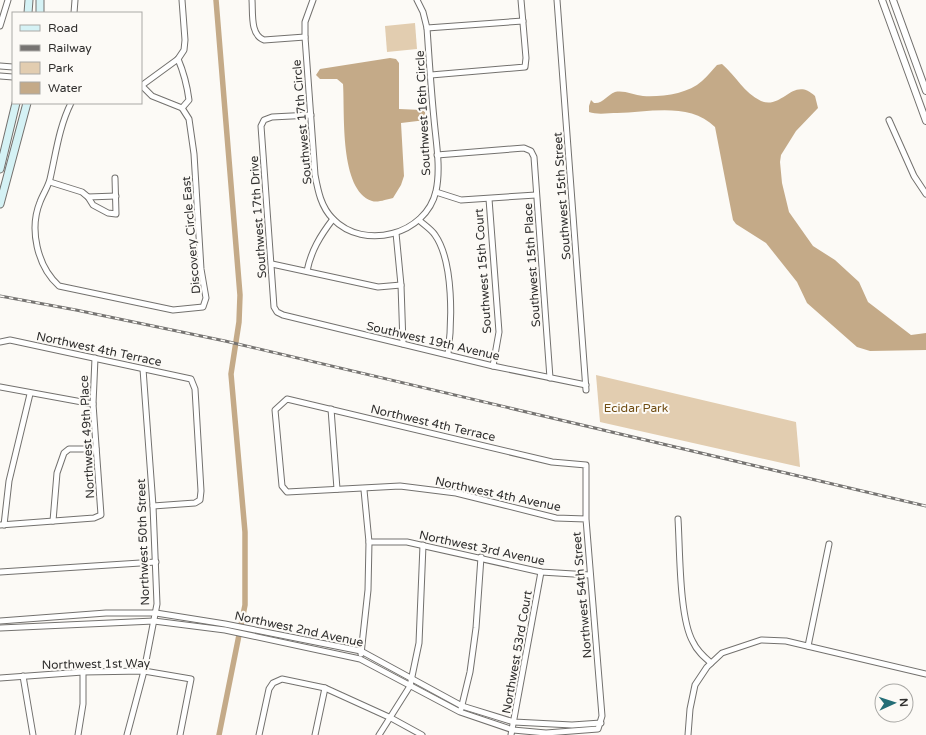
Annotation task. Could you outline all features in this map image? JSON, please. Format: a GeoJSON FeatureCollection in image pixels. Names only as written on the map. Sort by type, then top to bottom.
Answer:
{"type":"FeatureCollection","features":[{"type":"Feature","properties":{"kind":"main road"},"geometry":{"type":"LineString","coordinates":[[28,12],[29,0]]}},
{"type":"Feature","properties":{"kind":"main road"},"geometry":{"type":"LineString","coordinates":[[40,0],[40,12]]}},
{"type":"Feature","properties":{"kind":"main road"},"geometry":{"type":"LineString","coordinates":[[0,169],[16,104]]}},
{"type":"Feature","properties":{"kind":"main road"},"geometry":{"type":"LineString","coordinates":[[0,204],[27,104]]}},
{"type":"Feature","properties":{"kind":"street"},"geometry":{"type":"LineString","coordinates":[[0,26],[8,0]]}},
{"type":"Feature","properties":{"kind":"street"},"geometry":{"type":"LineString","coordinates":[[74,12],[75,0]]}},
{"type":"Feature","properties":{"kind":"street"},"geometry":{"type":"LineString","coordinates":[[178,59],[185,74],[188,88],[188,100],[182,108],[152,96],[142,86],[178,59],[184,50],[185,40],[182,0]]}},
{"type":"Feature","properties":{"kind":"street"},"geometry":{"type":"LineString","coordinates":[[252,0],[255,34],[258,38],[264,40],[305,37]]}},
{"type":"Feature","properties":{"kind":"street","name":"Southwest 17th Circle"},"geometry":{"type":"LineString","coordinates":[[313,0],[306,22],[305,37],[315,175],[319,195],[333,219],[348,229],[359,233],[386,236],[396,233]]}},
{"type":"Feature","properties":{"kind":"street","name":"Southwest 16th Circle"},"geometry":{"type":"LineString","coordinates":[[396,233],[419,220],[430,206],[436,192],[437,155],[427,28],[423,12],[417,0]]}},
{"type":"Feature","properties":{"kind":"street"},"geometry":{"type":"LineString","coordinates":[[430,75],[525,66],[526,58],[521,0]]}},
{"type":"Feature","properties":{"kind":"street","name":"Southwest 15th Street"},"geometry":{"type":"LineString","coordinates":[[557,0],[586,388]]}},
{"type":"Feature","properties":{"kind":"street"},"geometry":{"type":"LineString","coordinates":[[882,0],[926,122]]}},
{"type":"Feature","properties":{"kind":"street"},"geometry":{"type":"LineString","coordinates":[[893,0],[926,91]]}},
{"type":"Feature","properties":{"kind":"street"},"geometry":{"type":"LineString","coordinates":[[427,28],[523,21]]}},
{"type":"Feature","properties":{"kind":"street"},"geometry":{"type":"LineString","coordinates":[[0,66],[12,67]]}},
{"type":"Feature","properties":{"kind":"street"},"geometry":{"type":"LineString","coordinates":[[0,76],[12,77]]}},
{"type":"Feature","properties":{"kind":"street","name":"Discovery Circle East"},"geometry":{"type":"LineString","coordinates":[[71,104],[64,118],[50,182],[39,202],[34,238],[46,268],[59,286],[172,310],[204,306],[206,298],[201,269],[194,154],[189,119],[182,108]]}},
{"type":"Feature","properties":{"kind":"street","name":"Southwest 17th Drive"},"geometry":{"type":"LineString","coordinates":[[277,312],[274,307],[261,126],[264,120],[311,115]]}},
{"type":"Feature","properties":{"kind":"street"},"geometry":{"type":"LineString","coordinates":[[889,120],[914,176],[926,194]]}},
{"type":"Feature","properties":{"kind":"street","name":"Southwest 15th Place"},"geometry":{"type":"LineString","coordinates":[[437,155],[524,148],[531,151],[534,157],[550,378]]}},
{"type":"Feature","properties":{"kind":"street"},"geometry":{"type":"LineString","coordinates":[[50,182],[82,192],[88,197],[93,205],[108,213],[116,214],[115,178]]}},
{"type":"Feature","properties":{"kind":"street"},"geometry":{"type":"LineString","coordinates":[[436,192],[461,200],[536,195]]}},
{"type":"Feature","properties":{"kind":"street"},"geometry":{"type":"LineString","coordinates":[[88,197],[116,196]]}},
{"type":"Feature","properties":{"kind":"street","name":"Southwest 15th Court"},"geometry":{"type":"LineString","coordinates":[[489,199],[499,332],[493,366]]}},
{"type":"Feature","properties":{"kind":"street"},"geometry":{"type":"LineString","coordinates":[[307,271],[310,256],[317,241],[333,219]]}},
{"type":"Feature","properties":{"kind":"street"},"geometry":{"type":"LineString","coordinates":[[419,220],[435,235],[444,253],[451,330],[448,354]]}},
{"type":"Feature","properties":{"kind":"street"},"geometry":{"type":"LineString","coordinates":[[396,233],[401,285],[403,344]]}},
{"type":"Feature","properties":{"kind":"street"},"geometry":{"type":"LineString","coordinates":[[272,264],[378,287],[401,285]]}},
{"type":"Feature","properties":{"kind":"street","name":"Southwest 19th Avenue"},"geometry":{"type":"LineString","coordinates":[[277,312],[586,388]]}},
{"type":"Feature","properties":{"kind":"street","name":"Northwest 4th Terrace"},"geometry":{"type":"LineString","coordinates":[[1,341],[10,340],[192,379],[195,389],[201,491],[200,500],[195,503],[153,506]]}},
{"type":"Feature","properties":{"kind":"street","name":"Northwest 49th Place"},"geometry":{"type":"LineString","coordinates":[[53,521],[94,518],[100,515],[93,404],[95,358]]}},
{"type":"Feature","properties":{"kind":"street","name":"Northwest 50th Street"},"geometry":{"type":"LineString","coordinates":[[127,735],[144,671],[157,604],[153,506],[143,369]]}},
{"type":"Feature","properties":{"kind":"street"},"geometry":{"type":"LineString","coordinates":[[0,387],[30,394],[93,404]]}},
{"type":"Feature","properties":{"kind":"street"},"geometry":{"type":"LineString","coordinates":[[30,394],[9,481],[2,525],[53,521],[57,473],[64,453],[69,449],[96,449]]}},
{"type":"Feature","properties":{"kind":"street","name":"Northwest 4th Terrace"},"geometry":{"type":"LineString","coordinates":[[287,492],[282,486],[275,410],[287,399],[552,462],[586,465]]}},
{"type":"Feature","properties":{"kind":"street"},"geometry":{"type":"LineString","coordinates":[[331,409],[337,489]]}},
{"type":"Feature","properties":{"kind":"street","name":"Northwest 54th Street"},"geometry":{"type":"LineString","coordinates":[[586,465],[586,519],[602,716],[601,723]]}},
{"type":"Feature","properties":{"kind":"street","name":"Northwest 4th Avenue"},"geometry":{"type":"LineString","coordinates":[[287,492],[293,493],[337,489],[364,490],[400,486],[456,493],[556,518],[586,519]]}},
{"type":"Feature","properties":{"kind":"street"},"geometry":{"type":"LineString","coordinates":[[360,659],[368,590],[369,542],[364,490]]}},
{"type":"Feature","properties":{"kind":"street"},"geometry":{"type":"LineString","coordinates":[[678,519],[684,607],[689,634],[692,642],[701,655],[711,663]]}},
{"type":"Feature","properties":{"kind":"street","name":"Northwest 3rd Avenue"},"geometry":{"type":"LineString","coordinates":[[369,542],[407,542],[481,557],[541,572],[590,575]]}},
{"type":"Feature","properties":{"kind":"street"},"geometry":{"type":"LineString","coordinates":[[808,646],[829,544]]}},
{"type":"Feature","properties":{"kind":"street"},"geometry":{"type":"LineString","coordinates":[[379,735],[410,686],[419,643],[423,545]]}},
{"type":"Feature","properties":{"kind":"street"},"geometry":{"type":"LineString","coordinates":[[461,709],[470,672],[476,628],[481,557]]}},
{"type":"Feature","properties":{"kind":"street"},"geometry":{"type":"LineString","coordinates":[[0,572],[156,562]]}},
{"type":"Feature","properties":{"kind":"street","name":"Northwest 53rd Court"},"geometry":{"type":"LineString","coordinates":[[512,732],[541,572]]}},
{"type":"Feature","properties":{"kind":"street","name":"Northwest 2nd Avenue"},"geometry":{"type":"LineString","coordinates":[[0,620],[106,613],[156,613],[229,624],[361,651],[411,678],[461,709],[514,722],[572,725],[601,723]]}},
{"type":"Feature","properties":{"kind":"street","name":"Northwest 2nd Avenue"},"geometry":{"type":"LineString","coordinates":[[0,628],[154,621],[229,631],[360,659],[410,686],[512,732],[546,733],[598,729],[601,723]]}},
{"type":"Feature","properties":{"kind":"street"},"geometry":{"type":"LineString","coordinates":[[688,735],[690,709],[695,685],[711,663],[722,653],[761,640],[786,641],[925,674],[926,667]]}},
{"type":"Feature","properties":{"kind":"street","name":"Northwest 1st Way"},"geometry":{"type":"LineString","coordinates":[[0,678],[83,672],[144,671],[191,679],[180,735]]}},
{"type":"Feature","properties":{"kind":"street"},"geometry":{"type":"LineString","coordinates":[[78,735],[83,704],[83,672]]}},
{"type":"Feature","properties":{"kind":"street"},"geometry":{"type":"LineString","coordinates":[[23,676],[33,735]]}},
{"type":"Feature","properties":{"kind":"street"},"geometry":{"type":"LineString","coordinates":[[260,735],[269,689],[273,683],[282,679],[324,688],[391,718],[422,735]]}},
{"type":"Feature","properties":{"kind":"street"},"geometry":{"type":"LineString","coordinates":[[315,735],[324,688]]}},
{"type":"Feature","properties":{"kind":"green space"},"geometry":{"type":"Polygon","coordinates":[[[415,23],[417,49],[387,52],[385,26],[415,23]]]}},
{"type":"Feature","properties":{"kind":"green space","name":"Ecidar Park"},"geometry":{"type":"Polygon","coordinates":[[[596,375],[796,422],[800,467],[600,422],[596,375]]]}},
{"type":"Feature","properties":{"kind":"water"},"geometry":{"type":"Polygon","coordinates":[[[390,58],[396,59],[399,63],[399,109],[422,110],[425,112],[426,120],[401,123],[404,176],[401,185],[393,198],[372,201],[361,194],[354,182],[349,167],[344,131],[343,84],[337,79],[320,79],[316,75],[320,69],[390,58]]]}},
{"type":"Feature","properties":{"kind":"water"},"geometry":{"type":"Polygon","coordinates":[[[722,64],[750,94],[761,101],[769,103],[776,101],[800,89],[815,96],[818,108],[796,131],[781,155],[780,162],[782,183],[789,212],[813,246],[835,260],[859,282],[868,302],[911,335],[926,333],[926,350],[870,351],[857,347],[807,303],[797,282],[766,243],[736,224],[733,220],[715,127],[705,119],[682,111],[669,110],[603,114],[589,112],[591,100],[594,103],[600,102],[615,92],[650,96],[682,92],[696,85],[717,65],[722,64]]]}},
{"type":"Feature","properties":{"kind":"waterway"},"geometry":{"type":"LineString","coordinates":[[216,0],[240,295],[239,322],[231,374],[245,532],[245,605],[219,735]]}},
{"type":"Feature","properties":{"kind":"railway"},"geometry":{"type":"LineString","coordinates":[[0,296],[225,341],[926,506]]}}]}
